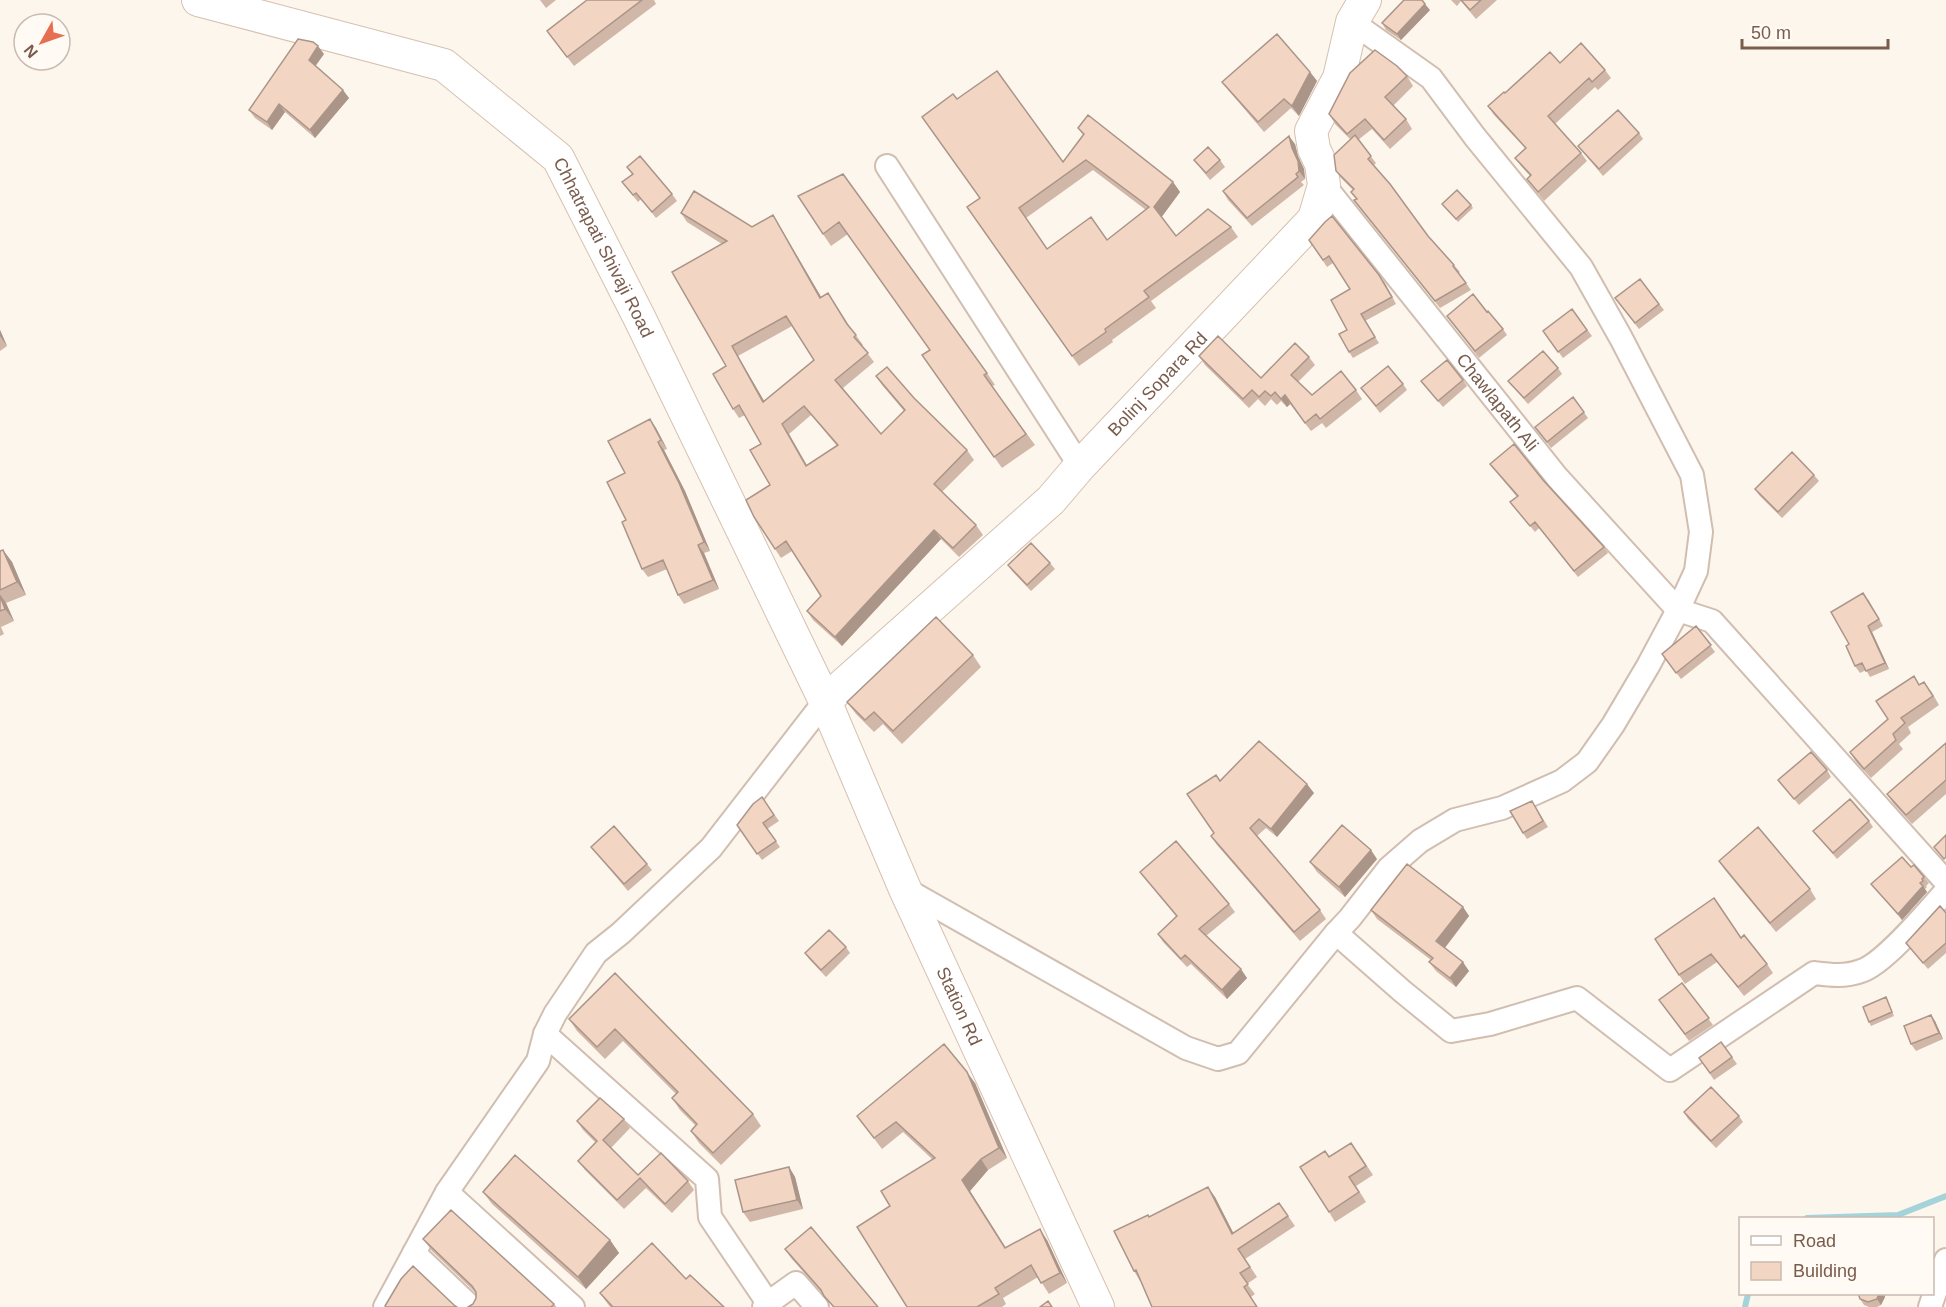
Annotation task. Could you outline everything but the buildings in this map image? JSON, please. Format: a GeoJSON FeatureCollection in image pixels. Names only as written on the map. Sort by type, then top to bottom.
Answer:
{"type":"FeatureCollection","features":[{"type":"Feature","properties":{"kind":"main road","name":"Chhatrapati Shivaji Road"},"geometry":{"type":"LineString","coordinates":[[198,0],[444,65],[558,158],[639,317],[825,701]]}},
{"type":"Feature","properties":{"kind":"main road","name":"Bolinj Sopara Rd"},"geometry":{"type":"LineString","coordinates":[[825,701],[1051,500],[1080,466],[1314,219],[1324,185],[1321,164],[1314,149],[1311,131],[1339,78],[1359,11]]}},
{"type":"Feature","properties":{"kind":"main road","name":"Station Rd"},"geometry":{"type":"LineString","coordinates":[[825,701],[905,889],[1098,1307]]}},
{"type":"Feature","properties":{"kind":"street"},"geometry":{"type":"LineString","coordinates":[[905,889],[1186,1048],[1218,1059],[1238,1053],[1389,868],[1420,841],[1455,820],[1502,808],[1562,781],[1587,762],[1619,715],[1678,610],[1696,571],[1701,532],[1692,475],[1621,338],[1581,267],[1474,137],[1431,78],[1359,11]]}},
{"type":"Feature","properties":{"kind":"street"},"geometry":{"type":"LineString","coordinates":[[887,166],[1080,466]]}},
{"type":"Feature","properties":{"kind":"street","name":"Chawlapath Ali"},"geometry":{"type":"LineString","coordinates":[[1324,185],[1557,477],[1678,610]]}},
{"type":"Feature","properties":{"kind":"street"},"geometry":{"type":"LineString","coordinates":[[1678,610],[1712,621],[1946,882]]}},
{"type":"Feature","properties":{"kind":"street"},"geometry":{"type":"LineString","coordinates":[[385,1307],[447,1192],[538,1061],[545,1034],[555,1014],[596,953],[621,933],[711,848],[825,701]]}},
{"type":"Feature","properties":{"kind":"street"},"geometry":{"type":"LineString","coordinates":[[1336,933],[1451,1031],[1490,1024],[1577,998],[1670,1070],[1814,973],[1836,976],[1862,971],[1886,954],[1946,891]]}},
{"type":"Feature","properties":{"kind":"street"},"geometry":{"type":"LineString","coordinates":[[545,1034],[707,1179],[710,1217],[766,1305],[796,1283],[817,1307]]}},
{"type":"Feature","properties":{"kind":"street"},"geometry":{"type":"LineString","coordinates":[[447,1192],[573,1307]]}},
{"type":"Feature","properties":{"kind":"street"},"geometry":{"type":"LineString","coordinates":[[414,1253],[471,1307]]}},
{"type":"Feature","properties":{"kind":"street"},"geometry":{"type":"LineString","coordinates":[[1930,1307],[1946,1260]]}},
{"type":"Feature","properties":{"kind":"waterway"},"geometry":{"type":"LineString","coordinates":[[1837,1217],[1898,1215],[1946,1196]]}},
{"type":"Feature","properties":{"kind":"waterway"},"geometry":{"type":"LineString","coordinates":[[1745,1307],[1748,1295]]}}]}
